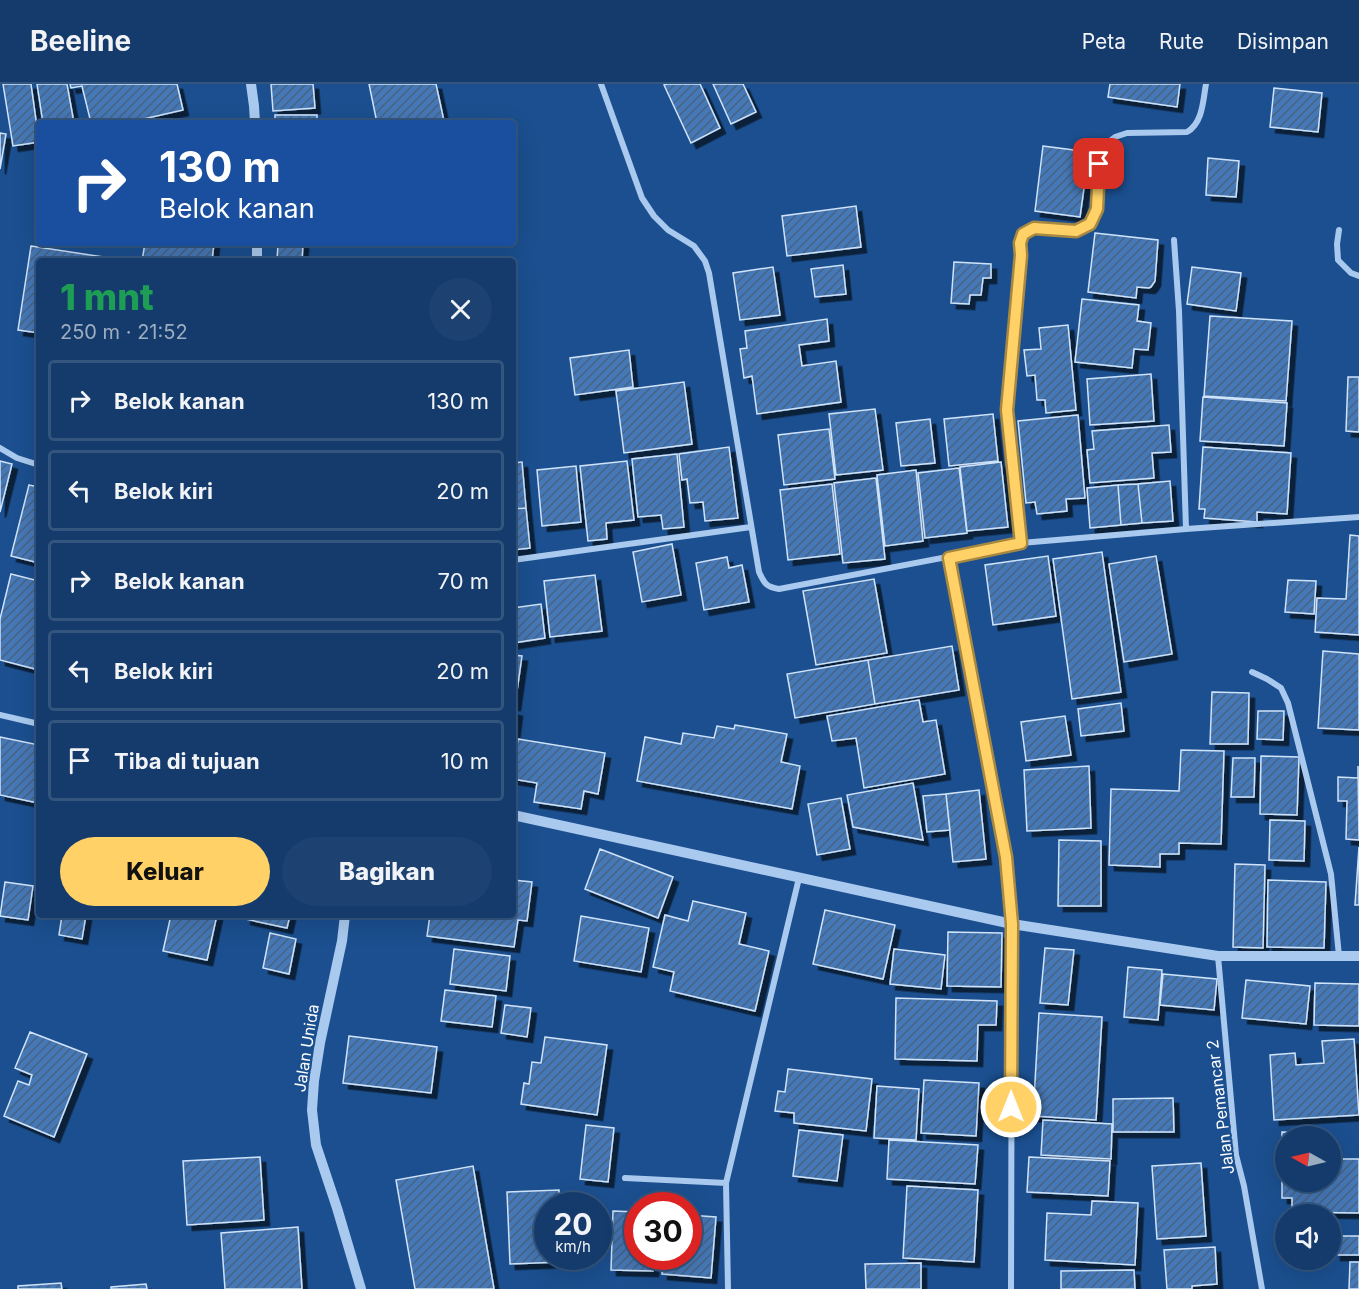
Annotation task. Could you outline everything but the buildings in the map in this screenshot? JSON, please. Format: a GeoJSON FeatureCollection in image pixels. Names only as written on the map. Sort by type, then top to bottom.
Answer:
{"type":"FeatureCollection","features":[{"type":"Feature","properties":{"kind":"street"},"geometry":{"type":"LineString","coordinates":[[250,84],[255,120]]}},
{"type":"Feature","properties":{"kind":"street"},"geometry":{"type":"LineString","coordinates":[[601,84],[642,198],[654,216],[668,230],[694,246],[705,261],[709,273],[759,572],[764,582],[771,588],[778,589],[1021,543],[1359,517]]}},
{"type":"Feature","properties":{"kind":"street"},"geometry":{"type":"LineString","coordinates":[[1021,543],[1007,410],[1021,255],[1020,243],[1023,234],[1034,228],[1076,231],[1090,224],[1097,209],[1099,164],[1106,144],[1115,137],[1127,133],[1187,132],[1193,129],[1199,120],[1206,84]]}},
{"type":"Feature","properties":{"kind":"street"},"geometry":{"type":"LineString","coordinates":[[1339,230],[1338,260],[1351,273],[1359,276]]}},
{"type":"Feature","properties":{"kind":"street"},"geometry":{"type":"LineString","coordinates":[[1173,240],[1179,311],[1186,529]]}},
{"type":"Feature","properties":{"kind":"street"},"geometry":{"type":"LineString","coordinates":[[0,448],[17,458],[36,464]]}},
{"type":"Feature","properties":{"kind":"street"},"geometry":{"type":"LineString","coordinates":[[516,560],[751,527]]}},
{"type":"Feature","properties":{"kind":"street"},"geometry":{"type":"LineString","coordinates":[[949,558],[1006,857],[1012,924],[1011,1289]]}},
{"type":"Feature","properties":{"kind":"street"},"geometry":{"type":"LineString","coordinates":[[1252,672],[1281,688],[1288,703],[1331,874],[1339,956]]}},
{"type":"Feature","properties":{"kind":"street"},"geometry":{"type":"LineString","coordinates":[[0,715],[36,723]]}},
{"type":"Feature","properties":{"kind":"street"},"geometry":{"type":"LineString","coordinates":[[516,816],[1012,924],[1218,957],[1359,956]]}},
{"type":"Feature","properties":{"kind":"street"},"geometry":{"type":"LineString","coordinates":[[728,1289],[726,1183],[799,878]]}},
{"type":"Feature","properties":{"kind":"street","name":"Jalan Unida"},"geometry":{"type":"LineString","coordinates":[[344,918],[314,1081],[312,1110],[316,1145],[361,1289]]}},
{"type":"Feature","properties":{"kind":"street","name":"Jalan Pemancar 2"},"geometry":{"type":"LineString","coordinates":[[1218,957],[1236,1155],[1262,1289]]}},
{"type":"Feature","properties":{"kind":"street"},"geometry":{"type":"LineString","coordinates":[[625,1178],[726,1183]]}},
{"type":"Feature","properties":{"kind":"route"},"geometry":{"type":"LineString","coordinates":[[1011,1107],[1012,924],[1006,857],[949,558],[1021,543],[1007,410],[1021,255],[1020,243],[1023,234],[1034,228],[1076,231],[1090,224],[1097,209],[1099,164]]}}]}
